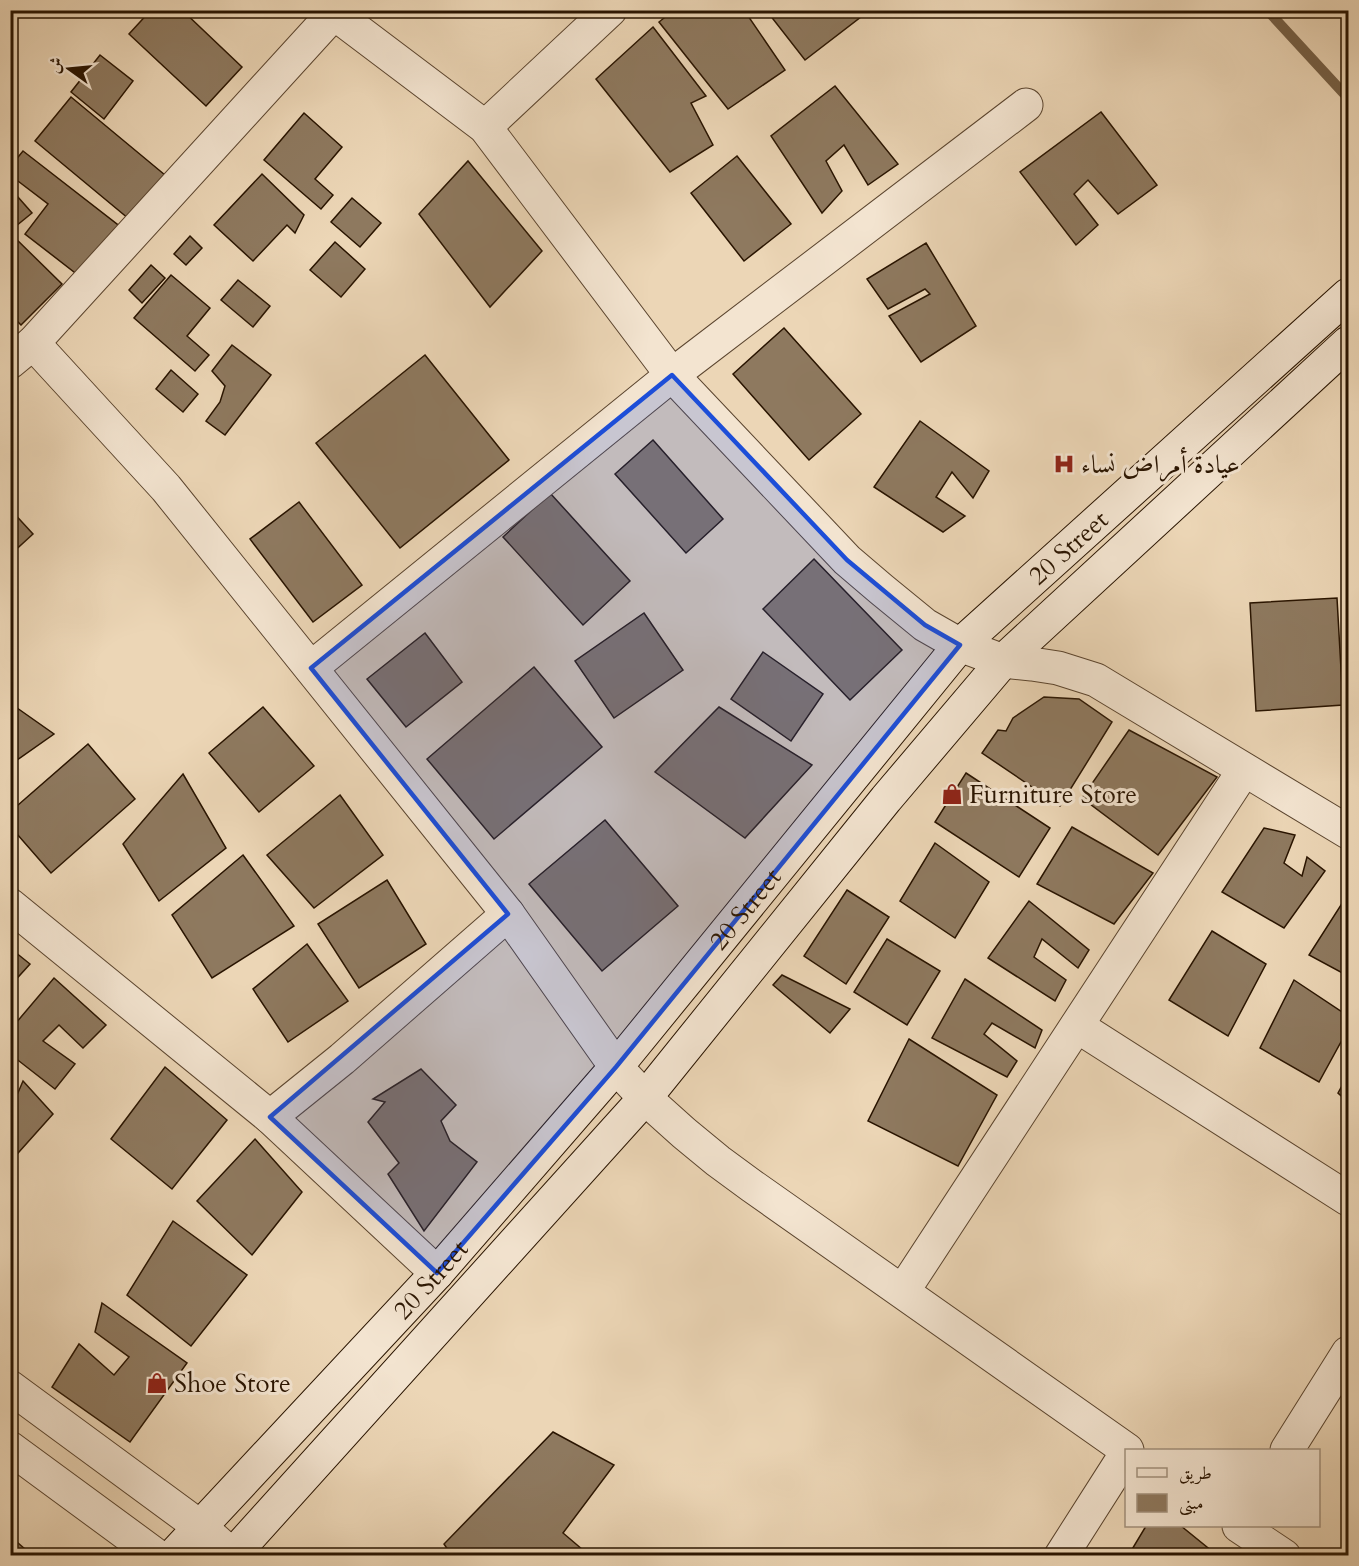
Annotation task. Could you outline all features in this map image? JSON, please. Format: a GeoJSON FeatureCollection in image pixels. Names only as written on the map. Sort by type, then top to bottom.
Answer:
{"type":"FeatureCollection","features":[{"type":"Feature","properties":{"kind":"street"},"geometry":{"type":"LineString","coordinates":[[485,127],[610,10]]}},
{"type":"Feature","properties":{"kind":"street"},"geometry":{"type":"LineString","coordinates":[[1125,1451],[718,1161],[645,1098],[616,1067],[508,915],[166,488],[22,352],[332,12],[485,127],[672,375],[847,560],[925,625],[960,645],[1003,661],[1058,668],[1096,680],[1348,832]]}},
{"type":"Feature","properties":{"kind":"street"},"geometry":{"type":"LineString","coordinates":[[311,668],[672,375],[1026,105]]}},
{"type":"Feature","properties":{"kind":"street","name":"20 Street"},"geometry":{"type":"LineString","coordinates":[[172,1556],[437,1273],[616,1067],[960,645],[1348,295]]}},
{"type":"Feature","properties":{"kind":"street","name":"20 Street"},"geometry":{"type":"LineString","coordinates":[[233,1555],[645,1098],[886,799],[1003,661],[1348,343]]}},
{"type":"Feature","properties":{"kind":"street"},"geometry":{"type":"LineString","coordinates":[[903,1292],[1244,770]]}},
{"type":"Feature","properties":{"kind":"street"},"geometry":{"type":"LineString","coordinates":[[10,905],[270,1117],[437,1273]]}},
{"type":"Feature","properties":{"kind":"street"},"geometry":{"type":"LineString","coordinates":[[270,1117],[342,1059],[508,915]]}},
{"type":"Feature","properties":{"kind":"street"},"geometry":{"type":"LineString","coordinates":[[1077,1026],[1348,1199]]}},
{"type":"Feature","properties":{"kind":"street"},"geometry":{"type":"LineString","coordinates":[[1288,1449],[1348,1353]]}},
{"type":"Feature","properties":{"kind":"street"},"geometry":{"type":"LineString","coordinates":[[10,1387],[199,1526],[233,1555]]}},
{"type":"Feature","properties":{"kind":"street"},"geometry":{"type":"LineString","coordinates":[[10,1448],[157,1556]]}},
{"type":"Feature","properties":{"kind":"street"},"geometry":{"type":"LineString","coordinates":[[1061,1556],[1125,1455]]}},
{"type":"Feature","properties":{"kind":"street"},"geometry":{"type":"LineString","coordinates":[[1241,1527],[1284,1556]]}},
{"type":"Feature","properties":{"kind":"highlighted area"},"geometry":{"type":"Polygon","coordinates":[[[672,375],[847,560],[925,625],[960,645],[616,1067],[437,1273],[270,1117],[508,914],[311,668],[672,375]]]}},
{"type":"Feature","properties":{"kind":"building"},"geometry":{"type":"Polygon","coordinates":[[[151,10],[182,10],[242,67],[206,106],[129,34],[151,10]]]}},
{"type":"Feature","properties":{"kind":"building"},"geometry":{"type":"Polygon","coordinates":[[[674,10],[744,10],[785,70],[728,109],[659,22],[674,10]]]}},
{"type":"Feature","properties":{"kind":"building"},"geometry":{"type":"Polygon","coordinates":[[[766,10],[864,10],[866,13],[805,60],[766,10]]]}},
{"type":"Feature","properties":{"kind":"building"},"geometry":{"type":"Polygon","coordinates":[[[653,27],[706,96],[691,103],[713,145],[670,172],[596,79],[653,27]]]}},
{"type":"Feature","properties":{"kind":"building"},"geometry":{"type":"Polygon","coordinates":[[[100,55],[133,81],[104,119],[71,92],[100,55]]]}},
{"type":"Feature","properties":{"kind":"building"},"geometry":{"type":"Polygon","coordinates":[[[835,86],[898,164],[868,185],[844,145],[826,161],[842,191],[822,213],[771,136],[835,86]]]}},
{"type":"Feature","properties":{"kind":"building"},"geometry":{"type":"Polygon","coordinates":[[[71,97],[165,175],[129,219],[35,141],[71,97]]]}},
{"type":"Feature","properties":{"kind":"building"},"geometry":{"type":"Polygon","coordinates":[[[1101,112],[1157,185],[1118,214],[1088,180],[1074,194],[1098,225],[1076,245],[1020,172],[1101,112]]]}},
{"type":"Feature","properties":{"kind":"building"},"geometry":{"type":"Polygon","coordinates":[[[304,113],[342,147],[315,179],[333,195],[321,209],[264,160],[304,113]]]}},
{"type":"Feature","properties":{"kind":"building"},"geometry":{"type":"Polygon","coordinates":[[[23,151],[122,228],[83,279],[25,234],[48,204],[10,175],[10,167],[23,151]]]}},
{"type":"Feature","properties":{"kind":"building"},"geometry":{"type":"Polygon","coordinates":[[[737,156],[791,224],[744,261],[691,193],[737,156]]]}},
{"type":"Feature","properties":{"kind":"building"},"geometry":{"type":"Polygon","coordinates":[[[468,161],[542,251],[490,307],[419,214],[468,161]]]}},
{"type":"Feature","properties":{"kind":"building"},"geometry":{"type":"Polygon","coordinates":[[[262,174],[304,215],[295,233],[287,225],[253,261],[214,225],[262,174]]]}},
{"type":"Feature","properties":{"kind":"building"},"geometry":{"type":"Polygon","coordinates":[[[10,188],[32,213],[16,226],[10,220],[10,188]]]}},
{"type":"Feature","properties":{"kind":"building"},"geometry":{"type":"Polygon","coordinates":[[[352,198],[381,223],[360,247],[331,222],[352,198]]]}},
{"type":"Feature","properties":{"kind":"building"},"geometry":{"type":"Polygon","coordinates":[[[10,233],[62,284],[21,325],[10,314],[10,233]]]}},
{"type":"Feature","properties":{"kind":"building"},"geometry":{"type":"Polygon","coordinates":[[[190,236],[202,248],[186,265],[174,254],[190,236]]]}},
{"type":"Feature","properties":{"kind":"building"},"geometry":{"type":"Polygon","coordinates":[[[335,242],[365,269],[341,297],[310,270],[335,242]]]}},
{"type":"Feature","properties":{"kind":"building"},"geometry":{"type":"Polygon","coordinates":[[[926,243],[976,326],[921,362],[889,316],[930,294],[925,289],[888,309],[867,279],[926,243]]]}},
{"type":"Feature","properties":{"kind":"building"},"geometry":{"type":"Polygon","coordinates":[[[151,265],[165,278],[142,303],[129,290],[151,265]]]}},
{"type":"Feature","properties":{"kind":"building"},"geometry":{"type":"Polygon","coordinates":[[[171,275],[210,308],[187,336],[209,355],[195,371],[134,318],[171,275]]]}},
{"type":"Feature","properties":{"kind":"building"},"geometry":{"type":"Polygon","coordinates":[[[238,280],[270,306],[253,327],[221,300],[238,280]]]}},
{"type":"Feature","properties":{"kind":"building"},"geometry":{"type":"Polygon","coordinates":[[[784,328],[861,414],[809,460],[733,374],[784,328]]]}},
{"type":"Feature","properties":{"kind":"building"},"geometry":{"type":"Polygon","coordinates":[[[232,345],[271,375],[225,435],[206,421],[220,402],[225,386],[212,371],[232,345]]]}},
{"type":"Feature","properties":{"kind":"building"},"geometry":{"type":"Polygon","coordinates":[[[425,355],[509,460],[400,548],[316,443],[425,355]]]}},
{"type":"Feature","properties":{"kind":"building"},"geometry":{"type":"Polygon","coordinates":[[[171,370],[198,394],[183,412],[156,389],[171,370]]]}},
{"type":"Feature","properties":{"kind":"building"},"geometry":{"type":"Polygon","coordinates":[[[920,421],[989,471],[973,498],[952,472],[936,497],[965,516],[943,532],[874,487],[920,421]]]}},
{"type":"Feature","properties":{"kind":"building"},"geometry":{"type":"Polygon","coordinates":[[[653,440],[723,519],[686,553],[615,474],[653,440]]]}},
{"type":"Feature","properties":{"kind":"building"},"geometry":{"type":"Polygon","coordinates":[[[550,493],[630,581],[583,625],[503,537],[550,493]]]}},
{"type":"Feature","properties":{"kind":"building"},"geometry":{"type":"Polygon","coordinates":[[[299,502],[362,585],[313,622],[250,539],[299,502]]]}},
{"type":"Feature","properties":{"kind":"building"},"geometry":{"type":"Polygon","coordinates":[[[10,509],[33,534],[10,555],[10,509]]]}},
{"type":"Feature","properties":{"kind":"building"},"geometry":{"type":"Polygon","coordinates":[[[814,559],[902,650],[850,700],[763,609],[814,559]]]}},
{"type":"Feature","properties":{"kind":"building"},"geometry":{"type":"Polygon","coordinates":[[[1337,598],[1343,705],[1256,711],[1250,603],[1337,598]]]}},
{"type":"Feature","properties":{"kind":"building"},"geometry":{"type":"Polygon","coordinates":[[[644,613],[683,670],[614,718],[575,661],[644,613]]]}},
{"type":"Feature","properties":{"kind":"building"},"geometry":{"type":"Polygon","coordinates":[[[425,633],[462,682],[406,727],[367,679],[425,633]]]}},
{"type":"Feature","properties":{"kind":"building"},"geometry":{"type":"Polygon","coordinates":[[[763,652],[823,694],[791,741],[731,699],[763,652]]]}},
{"type":"Feature","properties":{"kind":"building"},"geometry":{"type":"Polygon","coordinates":[[[534,667],[602,747],[494,839],[427,759],[534,667]]]}},
{"type":"Feature","properties":{"kind":"building"},"geometry":{"type":"Polygon","coordinates":[[[1044,697],[1079,699],[1112,722],[1060,806],[982,753],[998,730],[1006,731],[1013,718],[1044,697]]]}},
{"type":"Feature","properties":{"kind":"building"},"geometry":{"type":"Polygon","coordinates":[[[10,703],[54,734],[10,765],[10,703]]]}},
{"type":"Feature","properties":{"kind":"building"},"geometry":{"type":"Polygon","coordinates":[[[263,707],[314,766],[259,812],[209,753],[263,707]]]}},
{"type":"Feature","properties":{"kind":"building"},"geometry":{"type":"Polygon","coordinates":[[[719,707],[812,765],[745,838],[655,772],[719,707]]]}},
{"type":"Feature","properties":{"kind":"building"},"geometry":{"type":"Polygon","coordinates":[[[1129,730],[1217,777],[1158,855],[1082,798],[1129,730]]]}},
{"type":"Feature","properties":{"kind":"building"},"geometry":{"type":"Polygon","coordinates":[[[88,744],[135,799],[51,873],[10,826],[10,812],[88,744]]]}},
{"type":"Feature","properties":{"kind":"building"},"geometry":{"type":"Polygon","coordinates":[[[966,773],[1050,828],[1019,877],[935,822],[966,773]]]}},
{"type":"Feature","properties":{"kind":"building"},"geometry":{"type":"Polygon","coordinates":[[[183,774],[226,848],[159,901],[123,844],[183,774]]]}},
{"type":"Feature","properties":{"kind":"building"},"geometry":{"type":"Polygon","coordinates":[[[340,795],[383,855],[314,908],[267,855],[340,795]]]}},
{"type":"Feature","properties":{"kind":"building"},"geometry":{"type":"Polygon","coordinates":[[[605,820],[678,906],[602,971],[529,884],[605,820]]]}},
{"type":"Feature","properties":{"kind":"building"},"geometry":{"type":"Polygon","coordinates":[[[1072,827],[1153,873],[1114,924],[1037,884],[1072,827]]]}},
{"type":"Feature","properties":{"kind":"building"},"geometry":{"type":"Polygon","coordinates":[[[1264,828],[1295,835],[1284,863],[1302,876],[1307,857],[1325,871],[1284,928],[1222,892],[1264,828]]]}},
{"type":"Feature","properties":{"kind":"building"},"geometry":{"type":"Polygon","coordinates":[[[935,843],[989,882],[955,938],[900,901],[935,843]]]}},
{"type":"Feature","properties":{"kind":"building"},"geometry":{"type":"Polygon","coordinates":[[[243,855],[294,926],[212,978],[172,915],[243,855]]]}},
{"type":"Feature","properties":{"kind":"building"},"geometry":{"type":"Polygon","coordinates":[[[387,880],[426,944],[359,988],[318,924],[387,880]]]}},
{"type":"Feature","properties":{"kind":"building"},"geometry":{"type":"Polygon","coordinates":[[[847,890],[889,917],[846,984],[804,956],[847,890]]]}},
{"type":"Feature","properties":{"kind":"building"},"geometry":{"type":"Polygon","coordinates":[[[1348,894],[1348,976],[1309,955],[1348,894]]]}},
{"type":"Feature","properties":{"kind":"building"},"geometry":{"type":"Polygon","coordinates":[[[1029,901],[1089,950],[1078,968],[1042,939],[1034,957],[1066,980],[1055,1001],[988,958],[1029,901]]]}},
{"type":"Feature","properties":{"kind":"building"},"geometry":{"type":"Polygon","coordinates":[[[1212,931],[1266,964],[1228,1036],[1169,1000],[1212,931]]]}},
{"type":"Feature","properties":{"kind":"building"},"geometry":{"type":"Polygon","coordinates":[[[887,939],[940,971],[907,1025],[854,992],[887,939]]]}},
{"type":"Feature","properties":{"kind":"building"},"geometry":{"type":"Polygon","coordinates":[[[307,944],[348,1001],[288,1042],[253,989],[307,944]]]}},
{"type":"Feature","properties":{"kind":"building"},"geometry":{"type":"Polygon","coordinates":[[[10,948],[30,964],[10,986],[10,948]]]}},
{"type":"Feature","properties":{"kind":"building"},"geometry":{"type":"Polygon","coordinates":[[[782,975],[850,1009],[830,1033],[773,985],[782,975]]]}},
{"type":"Feature","properties":{"kind":"building"},"geometry":{"type":"Polygon","coordinates":[[[54,978],[106,1025],[83,1048],[59,1025],[43,1041],[75,1064],[55,1089],[10,1054],[10,1030],[54,978]]]}},
{"type":"Feature","properties":{"kind":"building"},"geometry":{"type":"Polygon","coordinates":[[[965,979],[1042,1030],[1035,1048],[992,1023],[984,1034],[1017,1061],[1007,1077],[932,1038],[965,979]]]}},
{"type":"Feature","properties":{"kind":"building"},"geometry":{"type":"Polygon","coordinates":[[[1294,980],[1348,1016],[1348,1029],[1319,1082],[1260,1048],[1294,980]]]}},
{"type":"Feature","properties":{"kind":"building"},"geometry":{"type":"Polygon","coordinates":[[[909,1039],[997,1095],[958,1166],[868,1121],[909,1039]]]}},
{"type":"Feature","properties":{"kind":"building"},"geometry":{"type":"Polygon","coordinates":[[[165,1067],[227,1120],[172,1189],[111,1139],[165,1067]]]}},
{"type":"Feature","properties":{"kind":"building"},"geometry":{"type":"Polygon","coordinates":[[[421,1069],[456,1105],[441,1121],[450,1141],[477,1162],[424,1231],[388,1174],[399,1163],[368,1122],[385,1102],[373,1099],[421,1069]]]}},
{"type":"Feature","properties":{"kind":"building"},"geometry":{"type":"Polygon","coordinates":[[[1348,1075],[1348,1102],[1338,1093],[1348,1075]]]}},
{"type":"Feature","properties":{"kind":"building"},"geometry":{"type":"Polygon","coordinates":[[[23,1081],[53,1114],[10,1162],[10,1098],[14,1102],[23,1081]]]}},
{"type":"Feature","properties":{"kind":"building"},"geometry":{"type":"Polygon","coordinates":[[[255,1139],[302,1192],[252,1255],[197,1201],[255,1139]]]}},
{"type":"Feature","properties":{"kind":"building"},"geometry":{"type":"Polygon","coordinates":[[[173,1221],[247,1275],[191,1346],[127,1295],[173,1221]]]}},
{"type":"Feature","properties":{"kind":"building"},"geometry":{"type":"Polygon","coordinates":[[[102,1303],[187,1363],[130,1442],[52,1387],[79,1344],[114,1375],[129,1357],[95,1332],[102,1303]]]}},
{"type":"Feature","properties":{"kind":"building"},"geometry":{"type":"Polygon","coordinates":[[[553,1432],[614,1465],[563,1533],[590,1556],[452,1556],[444,1544],[553,1432]]]}},
{"type":"Feature","properties":{"kind":"building"},"geometry":{"type":"Polygon","coordinates":[[[1145,1527],[1182,1527],[1218,1556],[1128,1556],[1145,1527]]]}},
{"type":"Feature","properties":{"kind":"building"},"geometry":{"type":"Polygon","coordinates":[[[10,1536],[33,1556],[10,1556],[10,1536]]]}},
{"type":"Feature","properties":{"kind":"waterway"},"geometry":{"type":"LineString","coordinates":[[1267,10],[1348,98]]}},
{"type":"Feature","properties":{"kind":"place","name":"عيادة أمراض نساء"},"geometry":{"type":"Point","coordinates":[1064,464]}},
{"type":"Feature","properties":{"kind":"place","name":"Furniture Store"},"geometry":{"type":"Point","coordinates":[952,794]}},
{"type":"Feature","properties":{"kind":"place","name":"Shoe Store"},"geometry":{"type":"Point","coordinates":[157,1383]}}]}
